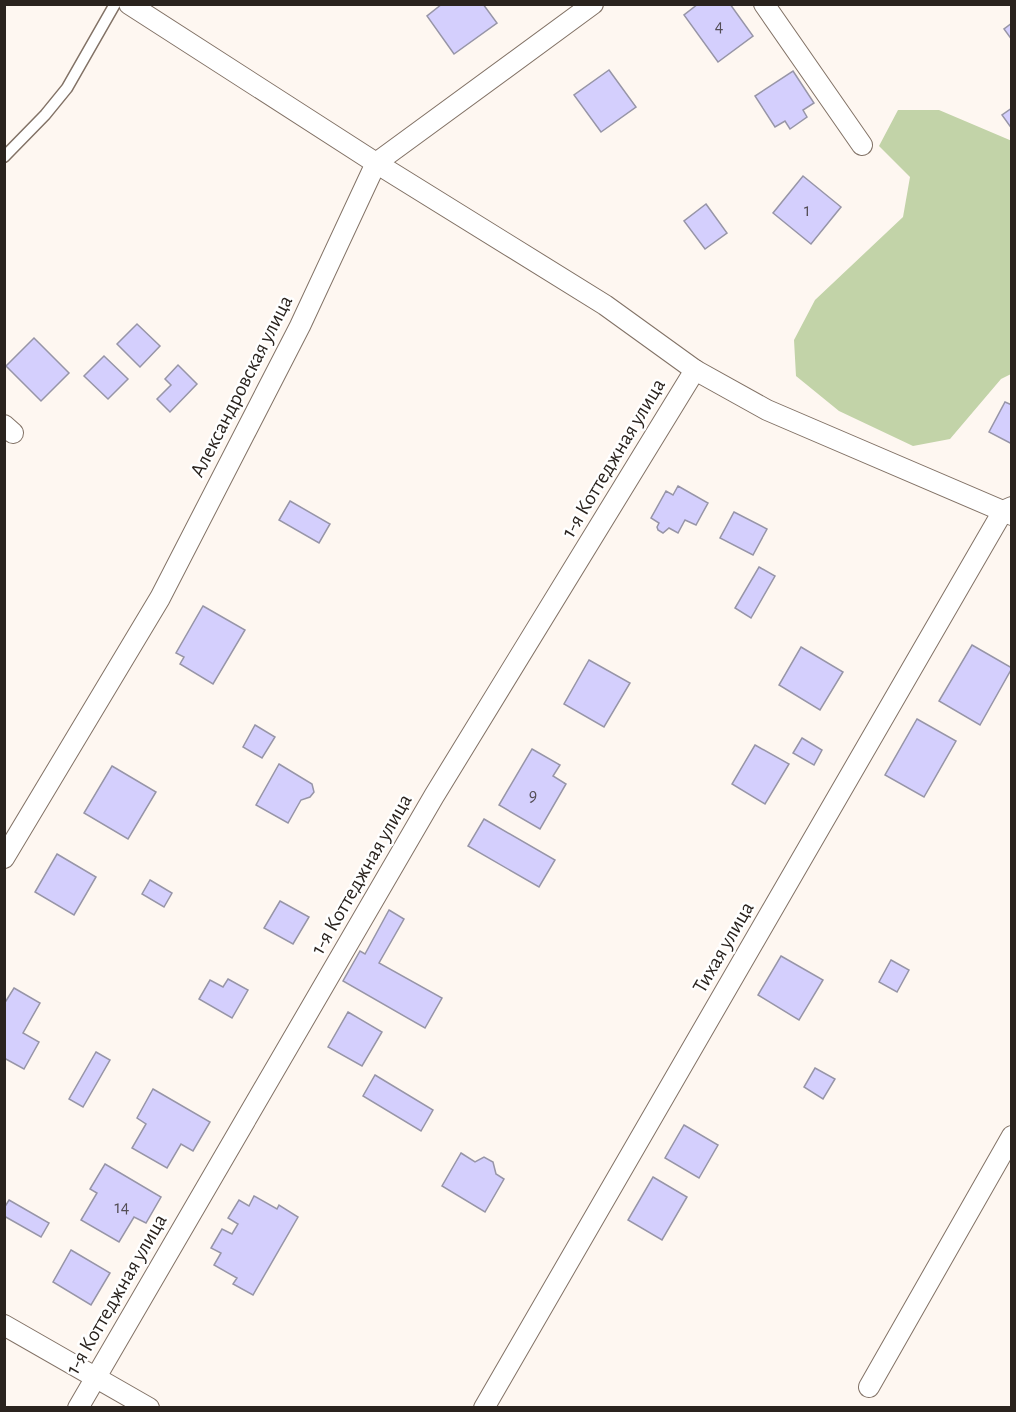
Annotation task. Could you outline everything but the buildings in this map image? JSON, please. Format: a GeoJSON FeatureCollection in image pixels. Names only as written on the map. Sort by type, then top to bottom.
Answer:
{"type":"FeatureCollection","features":[{"type":"Feature","properties":{"kind":"street"},"geometry":{"type":"LineString","coordinates":[[129,4],[376,163],[605,305],[695,370],[767,410],[870,455],[1009,511]]}},
{"type":"Feature","properties":{"kind":"street","name":"Александровская улица"},"geometry":{"type":"LineString","coordinates":[[4,858],[159,598],[300,326],[376,163],[593,4]]}},
{"type":"Feature","properties":{"kind":"street"},"geometry":{"type":"LineString","coordinates":[[764,4],[862,145]]}},
{"type":"Feature","properties":{"kind":"street","name":"1-я Коттеджная улица"},"geometry":{"type":"LineString","coordinates":[[78,1407],[435,795],[695,370]]}},
{"type":"Feature","properties":{"kind":"street","name":"Тихая улица"},"geometry":{"type":"LineString","coordinates":[[484,1407],[1009,511]]}},
{"type":"Feature","properties":{"kind":"street"},"geometry":{"type":"LineString","coordinates":[[870,1387],[1011,1136]]}},
{"type":"Feature","properties":{"kind":"street"},"geometry":{"type":"LineString","coordinates":[[4,1325],[149,1407]]}},
{"type":"Feature","properties":{"kind":"lane"},"geometry":{"type":"LineString","coordinates":[[4,158],[67,88],[116,4]]}},
{"type":"Feature","properties":{"kind":"green space"},"geometry":{"type":"Polygon","coordinates":[[[898,110],[939,110],[1012,141],[1011,374],[1001,379],[950,439],[913,446],[839,411],[796,376],[794,340],[815,300],[903,217],[910,177],[879,146],[898,110]]]}}]}
